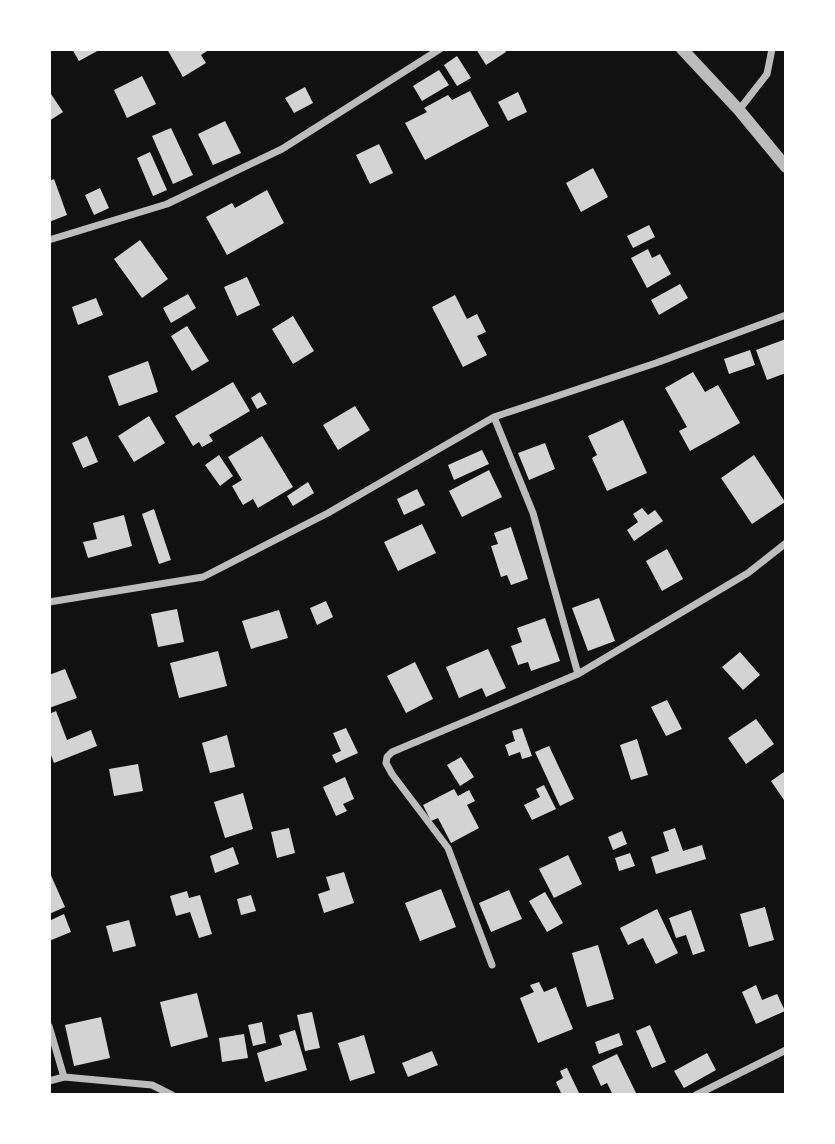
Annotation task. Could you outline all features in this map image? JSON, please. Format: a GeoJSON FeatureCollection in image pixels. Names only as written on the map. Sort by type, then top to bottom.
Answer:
{"type":"FeatureCollection","features":[{"type":"Feature","properties":{"kind":"street"},"geometry":{"type":"LineString","coordinates":[[49,240],[167,204],[282,149],[440,49]]}},
{"type":"Feature","properties":{"kind":"street"},"geometry":{"type":"LineString","coordinates":[[682,49],[739,110],[786,167]]}},
{"type":"Feature","properties":{"kind":"street"},"geometry":{"type":"LineString","coordinates":[[739,110],[767,74],[772,49]]}},
{"type":"Feature","properties":{"kind":"street"},"geometry":{"type":"LineString","coordinates":[[49,602],[203,577],[328,513],[494,417],[656,363],[786,315]]}},
{"type":"Feature","properties":{"kind":"street"},"geometry":{"type":"LineString","coordinates":[[494,417],[533,513],[578,674]]}},
{"type":"Feature","properties":{"kind":"street"},"geometry":{"type":"LineString","coordinates":[[492,965],[448,848],[392,774],[386,763],[387,757],[392,752],[578,674],[748,573],[786,543]]}},
{"type":"Feature","properties":{"kind":"street"},"geometry":{"type":"LineString","coordinates":[[49,1026],[64,1077]]}},
{"type":"Feature","properties":{"kind":"street"},"geometry":{"type":"LineString","coordinates":[[696,1095],[786,1050]]}},
{"type":"Feature","properties":{"kind":"street"},"geometry":{"type":"LineString","coordinates":[[49,1081],[64,1077],[152,1085],[172,1095]]}},
{"type":"Feature","properties":{"kind":"building"},"geometry":{"type":"Polygon","coordinates":[[[72,49],[101,49],[79,61],[72,49]]]}},
{"type":"Feature","properties":{"kind":"building"},"geometry":{"type":"Polygon","coordinates":[[[167,49],[210,49],[201,55],[206,63],[183,77],[167,49]]]}},
{"type":"Feature","properties":{"kind":"building"},"geometry":{"type":"Polygon","coordinates":[[[476,49],[504,49],[506,52],[486,65],[476,49]]]}},
{"type":"Feature","properties":{"kind":"building"},"geometry":{"type":"Polygon","coordinates":[[[457,56],[471,78],[457,86],[444,65],[457,56]]]}},
{"type":"Feature","properties":{"kind":"building"},"geometry":{"type":"Polygon","coordinates":[[[439,70],[449,85],[422,101],[413,86],[439,70]]]}},
{"type":"Feature","properties":{"kind":"building"},"geometry":{"type":"Polygon","coordinates":[[[142,76],[156,104],[127,118],[114,90],[142,76]]]}},
{"type":"Feature","properties":{"kind":"building"},"geometry":{"type":"Polygon","coordinates":[[[305,87],[313,103],[294,113],[285,98],[305,87]]]}},
{"type":"Feature","properties":{"kind":"building"},"geometry":{"type":"Polygon","coordinates":[[[49,91],[63,112],[49,121],[49,91]]]}},
{"type":"Feature","properties":{"kind":"building"},"geometry":{"type":"Polygon","coordinates":[[[470,91],[489,126],[425,160],[405,123],[427,112],[424,108],[448,95],[452,100],[470,91]]]}},
{"type":"Feature","properties":{"kind":"building"},"geometry":{"type":"Polygon","coordinates":[[[518,92],[527,112],[508,121],[498,102],[518,92]]]}},
{"type":"Feature","properties":{"kind":"building"},"geometry":{"type":"Polygon","coordinates":[[[225,121],[241,153],[213,165],[198,134],[225,121]]]}},
{"type":"Feature","properties":{"kind":"building"},"geometry":{"type":"Polygon","coordinates":[[[171,128],[193,175],[173,184],[152,136],[171,128]]]}},
{"type":"Feature","properties":{"kind":"building"},"geometry":{"type":"Polygon","coordinates":[[[379,144],[393,173],[370,184],[356,155],[379,144]]]}},
{"type":"Feature","properties":{"kind":"building"},"geometry":{"type":"Polygon","coordinates":[[[150,152],[167,190],[153,196],[137,158],[150,152]]]}},
{"type":"Feature","properties":{"kind":"building"},"geometry":{"type":"Polygon","coordinates":[[[593,168],[608,197],[581,212],[566,183],[593,168]]]}},
{"type":"Feature","properties":{"kind":"building"},"geometry":{"type":"Polygon","coordinates":[[[54,179],[67,215],[49,222],[49,181],[54,179]]]}},
{"type":"Feature","properties":{"kind":"building"},"geometry":{"type":"Polygon","coordinates":[[[100,188],[109,208],[94,215],[85,195],[100,188]]]}},
{"type":"Feature","properties":{"kind":"building"},"geometry":{"type":"Polygon","coordinates":[[[267,190],[284,223],[227,255],[206,217],[232,203],[235,208],[267,190]]]}},
{"type":"Feature","properties":{"kind":"building"},"geometry":{"type":"Polygon","coordinates":[[[649,225],[655,237],[633,248],[627,236],[649,225]]]}},
{"type":"Feature","properties":{"kind":"building"},"geometry":{"type":"Polygon","coordinates":[[[140,240],[168,279],[142,298],[114,259],[140,240]]]}},
{"type":"Feature","properties":{"kind":"building"},"geometry":{"type":"Polygon","coordinates":[[[648,249],[652,258],[660,254],[671,274],[647,288],[631,258],[648,249]]]}},
{"type":"Feature","properties":{"kind":"building"},"geometry":{"type":"Polygon","coordinates":[[[247,277],[260,305],[237,316],[224,287],[247,277]]]}},
{"type":"Feature","properties":{"kind":"building"},"geometry":{"type":"Polygon","coordinates":[[[680,284],[688,298],[659,315],[651,300],[680,284]]]}},
{"type":"Feature","properties":{"kind":"building"},"geometry":{"type":"Polygon","coordinates":[[[188,294],[196,308],[171,323],[163,308],[188,294]]]}},
{"type":"Feature","properties":{"kind":"building"},"geometry":{"type":"Polygon","coordinates":[[[455,295],[467,319],[477,314],[486,332],[477,336],[487,355],[463,367],[432,307],[455,295]]]}},
{"type":"Feature","properties":{"kind":"building"},"geometry":{"type":"Polygon","coordinates":[[[96,298],[103,315],[78,325],[72,307],[96,298]]]}},
{"type":"Feature","properties":{"kind":"building"},"geometry":{"type":"Polygon","coordinates":[[[293,316],[314,351],[293,364],[272,329],[293,316]]]}},
{"type":"Feature","properties":{"kind":"building"},"geometry":{"type":"Polygon","coordinates":[[[187,326],[209,361],[192,371],[171,336],[187,326]]]}},
{"type":"Feature","properties":{"kind":"building"},"geometry":{"type":"Polygon","coordinates":[[[786,339],[786,373],[767,380],[756,350],[786,339]]]}},
{"type":"Feature","properties":{"kind":"building"},"geometry":{"type":"Polygon","coordinates":[[[750,350],[755,365],[729,374],[724,359],[750,350]]]}},
{"type":"Feature","properties":{"kind":"building"},"geometry":{"type":"Polygon","coordinates":[[[148,361],[158,392],[119,406],[108,376],[148,361]]]}},
{"type":"Feature","properties":{"kind":"building"},"geometry":{"type":"Polygon","coordinates":[[[693,372],[705,392],[718,385],[740,423],[690,451],[679,431],[687,427],[665,388],[693,372]]]}},
{"type":"Feature","properties":{"kind":"building"},"geometry":{"type":"Polygon","coordinates":[[[233,382],[250,411],[209,435],[213,441],[202,447],[199,442],[193,446],[175,416],[233,382]]]}},
{"type":"Feature","properties":{"kind":"building"},"geometry":{"type":"Polygon","coordinates":[[[260,392],[267,404],[257,409],[251,398],[260,392]]]}},
{"type":"Feature","properties":{"kind":"building"},"geometry":{"type":"Polygon","coordinates":[[[355,406],[370,430],[338,450],[323,425],[355,406]]]}},
{"type":"Feature","properties":{"kind":"building"},"geometry":{"type":"Polygon","coordinates":[[[149,416],[165,443],[134,462],[118,436],[149,416]]]}},
{"type":"Feature","properties":{"kind":"building"},"geometry":{"type":"Polygon","coordinates":[[[623,420],[647,473],[607,491],[592,458],[597,455],[588,436],[623,420]]]}},
{"type":"Feature","properties":{"kind":"building"},"geometry":{"type":"Polygon","coordinates":[[[87,436],[98,462],[83,468],[72,443],[87,436]]]}},
{"type":"Feature","properties":{"kind":"building"},"geometry":{"type":"Polygon","coordinates":[[[262,436],[293,487],[258,508],[253,499],[243,505],[232,486],[242,480],[228,457],[262,436]]]}},
{"type":"Feature","properties":{"kind":"building"},"geometry":{"type":"Polygon","coordinates":[[[545,443],[555,469],[529,480],[518,453],[545,443]]]}},
{"type":"Feature","properties":{"kind":"building"},"geometry":{"type":"Polygon","coordinates":[[[482,450],[489,464],[454,480],[448,465],[482,450]]]}},
{"type":"Feature","properties":{"kind":"building"},"geometry":{"type":"Polygon","coordinates":[[[219,455],[233,476],[220,486],[205,465],[219,455]]]}},
{"type":"Feature","properties":{"kind":"building"},"geometry":{"type":"Polygon","coordinates":[[[754,455],[785,502],[752,524],[721,478],[754,455]]]}},
{"type":"Feature","properties":{"kind":"building"},"geometry":{"type":"Polygon","coordinates":[[[489,470],[502,497],[462,517],[449,491],[489,470]]]}},
{"type":"Feature","properties":{"kind":"building"},"geometry":{"type":"Polygon","coordinates":[[[308,482],[314,493],[293,506],[287,496],[308,482]]]}},
{"type":"Feature","properties":{"kind":"building"},"geometry":{"type":"Polygon","coordinates":[[[417,489],[425,505],[404,515],[397,499],[417,489]]]}},
{"type":"Feature","properties":{"kind":"building"},"geometry":{"type":"Polygon","coordinates":[[[642,508],[648,515],[655,510],[663,521],[634,541],[627,530],[638,522],[633,514],[642,508]]]}},
{"type":"Feature","properties":{"kind":"building"},"geometry":{"type":"Polygon","coordinates":[[[154,509],[171,560],[159,564],[142,514],[154,509]]]}},
{"type":"Feature","properties":{"kind":"building"},"geometry":{"type":"Polygon","coordinates":[[[124,515],[132,546],[88,558],[83,542],[97,539],[93,523],[124,515]]]}},
{"type":"Feature","properties":{"kind":"building"},"geometry":{"type":"Polygon","coordinates":[[[422,524],[436,553],[398,571],[384,542],[422,524]]]}},
{"type":"Feature","properties":{"kind":"building"},"geometry":{"type":"Polygon","coordinates":[[[511,527],[528,579],[511,585],[507,575],[501,577],[491,546],[498,544],[494,533],[511,527]]]}},
{"type":"Feature","properties":{"kind":"building"},"geometry":{"type":"Polygon","coordinates":[[[667,549],[683,579],[662,591],[646,561],[667,549]]]}},
{"type":"Feature","properties":{"kind":"building"},"geometry":{"type":"Polygon","coordinates":[[[599,598],[615,641],[588,651],[572,608],[599,598]]]}},
{"type":"Feature","properties":{"kind":"building"},"geometry":{"type":"Polygon","coordinates":[[[326,601],[333,617],[317,625],[310,608],[326,601]]]}},
{"type":"Feature","properties":{"kind":"building"},"geometry":{"type":"Polygon","coordinates":[[[177,609],[184,642],[158,647],[151,614],[177,609]]]}},
{"type":"Feature","properties":{"kind":"building"},"geometry":{"type":"Polygon","coordinates":[[[279,610],[288,638],[251,649],[242,621],[279,610]]]}},
{"type":"Feature","properties":{"kind":"building"},"geometry":{"type":"Polygon","coordinates":[[[545,618],[560,661],[531,671],[528,662],[518,665],[511,646],[522,642],[517,628],[545,618]]]}},
{"type":"Feature","properties":{"kind":"building"},"geometry":{"type":"Polygon","coordinates":[[[488,649],[506,688],[486,697],[482,688],[459,698],[446,667],[488,649]]]}},
{"type":"Feature","properties":{"kind":"building"},"geometry":{"type":"Polygon","coordinates":[[[218,651],[227,686],[179,698],[170,663],[218,651]]]}},
{"type":"Feature","properties":{"kind":"building"},"geometry":{"type":"Polygon","coordinates":[[[740,652],[760,675],[743,690],[722,667],[740,652]]]}},
{"type":"Feature","properties":{"kind":"building"},"geometry":{"type":"Polygon","coordinates":[[[415,662],[433,699],[406,713],[387,676],[415,662]]]}},
{"type":"Feature","properties":{"kind":"building"},"geometry":{"type":"Polygon","coordinates":[[[65,669],[77,698],[49,708],[49,675],[65,669]]]}},
{"type":"Feature","properties":{"kind":"building"},"geometry":{"type":"Polygon","coordinates":[[[667,700],[682,729],[666,736],[651,707],[667,700]]]}},
{"type":"Feature","properties":{"kind":"building"},"geometry":{"type":"Polygon","coordinates":[[[56,711],[67,740],[91,730],[97,746],[54,763],[49,750],[49,714],[56,711]]]}},
{"type":"Feature","properties":{"kind":"building"},"geometry":{"type":"Polygon","coordinates":[[[756,719],[774,744],[746,764],[728,738],[756,719]]]}},
{"type":"Feature","properties":{"kind":"building"},"geometry":{"type":"Polygon","coordinates":[[[346,728],[358,753],[336,763],[332,755],[341,751],[333,733],[346,728]]]}},
{"type":"Feature","properties":{"kind":"building"},"geometry":{"type":"Polygon","coordinates":[[[522,728],[532,756],[522,759],[520,752],[509,756],[505,745],[515,741],[512,731],[522,728]]]}},
{"type":"Feature","properties":{"kind":"building"},"geometry":{"type":"Polygon","coordinates":[[[227,735],[235,767],[210,773],[202,743],[227,735]]]}},
{"type":"Feature","properties":{"kind":"building"},"geometry":{"type":"Polygon","coordinates":[[[637,739],[648,775],[631,780],[620,745],[637,739]]]}},
{"type":"Feature","properties":{"kind":"building"},"geometry":{"type":"Polygon","coordinates":[[[549,746],[574,799],[560,806],[535,752],[549,746]]]}},
{"type":"Feature","properties":{"kind":"building"},"geometry":{"type":"Polygon","coordinates":[[[461,757],[474,777],[460,786],[447,765],[461,757]]]}},
{"type":"Feature","properties":{"kind":"building"},"geometry":{"type":"Polygon","coordinates":[[[138,764],[143,791],[114,796],[109,769],[138,764]]]}},
{"type":"Feature","properties":{"kind":"building"},"geometry":{"type":"Polygon","coordinates":[[[784,772],[786,776],[786,803],[771,781],[784,772]]]}},
{"type":"Feature","properties":{"kind":"building"},"geometry":{"type":"Polygon","coordinates":[[[345,777],[354,799],[343,804],[347,811],[336,816],[323,787],[345,777]]]}},
{"type":"Feature","properties":{"kind":"building"},"geometry":{"type":"Polygon","coordinates":[[[544,785],[556,809],[532,820],[524,805],[540,797],[536,789],[544,785]]]}},
{"type":"Feature","properties":{"kind":"building"},"geometry":{"type":"Polygon","coordinates":[[[454,789],[458,796],[469,790],[475,801],[467,805],[479,828],[451,843],[438,818],[431,821],[423,805],[454,789]]]}},
{"type":"Feature","properties":{"kind":"building"},"geometry":{"type":"Polygon","coordinates":[[[243,793],[253,829],[225,838],[214,802],[243,793]]]}},
{"type":"Feature","properties":{"kind":"building"},"geometry":{"type":"Polygon","coordinates":[[[289,828],[295,853],[277,858],[271,832],[289,828]]]}},
{"type":"Feature","properties":{"kind":"building"},"geometry":{"type":"Polygon","coordinates":[[[675,828],[683,851],[702,845],[706,859],[656,874],[651,857],[669,851],[663,832],[675,828]]]}},
{"type":"Feature","properties":{"kind":"building"},"geometry":{"type":"Polygon","coordinates":[[[622,831],[627,844],[613,850],[608,837],[622,831]]]}},
{"type":"Feature","properties":{"kind":"building"},"geometry":{"type":"Polygon","coordinates":[[[233,847],[239,864],[215,873],[210,856],[233,847]]]}},
{"type":"Feature","properties":{"kind":"building"},"geometry":{"type":"Polygon","coordinates":[[[630,853],[635,866],[619,871],[615,858],[630,853]]]}},
{"type":"Feature","properties":{"kind":"building"},"geometry":{"type":"Polygon","coordinates":[[[568,855],[582,884],[554,898],[539,869],[568,855]]]}},
{"type":"Feature","properties":{"kind":"building"},"geometry":{"type":"Polygon","coordinates":[[[49,871],[65,907],[49,914],[49,871]]]}},
{"type":"Feature","properties":{"kind":"building"},"geometry":{"type":"Polygon","coordinates":[[[344,872],[354,903],[324,913],[318,894],[330,890],[326,877],[344,872]]]}},
{"type":"Feature","properties":{"kind":"building"},"geometry":{"type":"Polygon","coordinates":[[[441,889],[456,927],[420,941],[405,903],[441,889]]]}},
{"type":"Feature","properties":{"kind":"building"},"geometry":{"type":"Polygon","coordinates":[[[509,890],[522,919],[491,932],[479,903],[509,890]]]}},
{"type":"Feature","properties":{"kind":"building"},"geometry":{"type":"Polygon","coordinates":[[[187,891],[189,898],[200,895],[212,934],[199,938],[190,912],[176,916],[170,896],[187,891]]]}},
{"type":"Feature","properties":{"kind":"building"},"geometry":{"type":"Polygon","coordinates":[[[545,892],[563,923],[547,932],[529,901],[545,892]]]}},
{"type":"Feature","properties":{"kind":"building"},"geometry":{"type":"Polygon","coordinates":[[[251,895],[256,911],[241,915],[237,899],[251,895]]]}},
{"type":"Feature","properties":{"kind":"building"},"geometry":{"type":"Polygon","coordinates":[[[765,907],[774,940],[749,947],[740,914],[765,907]]]}},
{"type":"Feature","properties":{"kind":"building"},"geometry":{"type":"Polygon","coordinates":[[[657,909],[678,953],[656,964],[643,938],[628,945],[620,928],[657,909]]]}},
{"type":"Feature","properties":{"kind":"building"},"geometry":{"type":"Polygon","coordinates":[[[691,910],[705,951],[693,955],[686,935],[676,938],[669,918],[691,910]]]}},
{"type":"Feature","properties":{"kind":"building"},"geometry":{"type":"Polygon","coordinates":[[[64,914],[71,932],[49,941],[49,921],[64,914]]]}},
{"type":"Feature","properties":{"kind":"building"},"geometry":{"type":"Polygon","coordinates":[[[129,920],[136,946],[113,952],[106,926],[129,920]]]}},
{"type":"Feature","properties":{"kind":"building"},"geometry":{"type":"Polygon","coordinates":[[[598,945],[614,999],[587,1007],[572,953],[598,945]]]}},
{"type":"Feature","properties":{"kind":"building"},"geometry":{"type":"Polygon","coordinates":[[[539,982],[544,992],[556,987],[573,1029],[538,1043],[520,998],[534,992],[530,985],[539,982]]]}},
{"type":"Feature","properties":{"kind":"building"},"geometry":{"type":"Polygon","coordinates":[[[756,985],[762,1000],[777,994],[785,1011],[756,1024],[742,992],[756,985]]]}},
{"type":"Feature","properties":{"kind":"building"},"geometry":{"type":"Polygon","coordinates":[[[197,993],[208,1037],[171,1047],[160,1002],[197,993]]]}},
{"type":"Feature","properties":{"kind":"building"},"geometry":{"type":"Polygon","coordinates":[[[312,1012],[320,1048],[305,1051],[297,1015],[312,1012]]]}},
{"type":"Feature","properties":{"kind":"building"},"geometry":{"type":"Polygon","coordinates":[[[101,1017],[110,1058],[74,1066],[65,1025],[101,1017]]]}},
{"type":"Feature","properties":{"kind":"building"},"geometry":{"type":"Polygon","coordinates":[[[262,1022],[266,1043],[253,1046],[248,1025],[262,1022]]]}},
{"type":"Feature","properties":{"kind":"building"},"geometry":{"type":"Polygon","coordinates":[[[650,1025],[666,1062],[652,1068],[636,1031],[650,1025]]]}},
{"type":"Feature","properties":{"kind":"building"},"geometry":{"type":"Polygon","coordinates":[[[295,1030],[307,1070],[265,1082],[257,1053],[282,1045],[279,1035],[295,1030]]]}},
{"type":"Feature","properties":{"kind":"building"},"geometry":{"type":"Polygon","coordinates":[[[619,1033],[623,1045],[599,1054],[595,1042],[619,1033]]]}},
{"type":"Feature","properties":{"kind":"building"},"geometry":{"type":"Polygon","coordinates":[[[244,1034],[248,1058],[222,1062],[219,1038],[244,1034]]]}},
{"type":"Feature","properties":{"kind":"building"},"geometry":{"type":"Polygon","coordinates":[[[364,1035],[375,1073],[350,1081],[338,1043],[364,1035]]]}},
{"type":"Feature","properties":{"kind":"building"},"geometry":{"type":"Polygon","coordinates":[[[432,1051],[438,1065],[408,1077],[402,1063],[432,1051]]]}},
{"type":"Feature","properties":{"kind":"building"},"geometry":{"type":"Polygon","coordinates":[[[707,1053],[716,1070],[684,1088],[674,1071],[707,1053]]]}},
{"type":"Feature","properties":{"kind":"building"},"geometry":{"type":"Polygon","coordinates":[[[617,1054],[636,1093],[613,1095],[607,1083],[601,1086],[592,1066],[617,1054]]]}},
{"type":"Feature","properties":{"kind":"building"},"geometry":{"type":"Polygon","coordinates":[[[567,1068],[580,1095],[562,1095],[556,1082],[563,1078],[560,1071],[567,1068]]]}}]}
